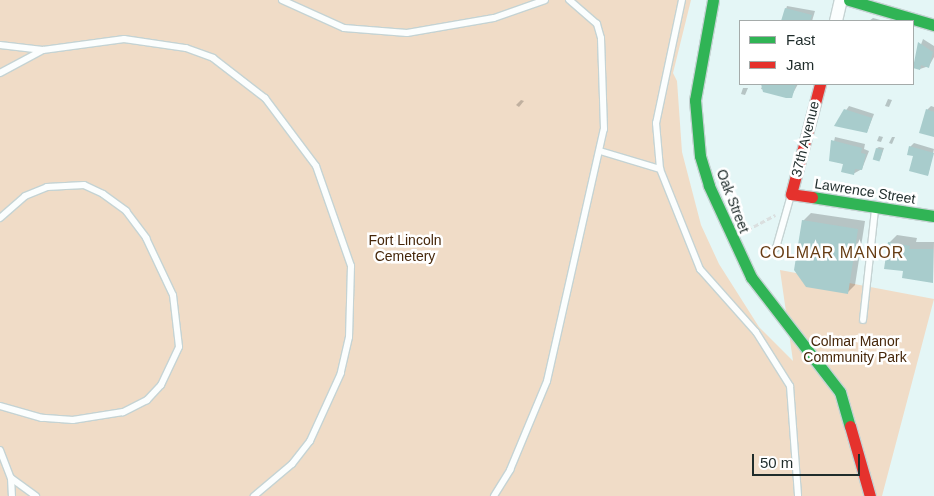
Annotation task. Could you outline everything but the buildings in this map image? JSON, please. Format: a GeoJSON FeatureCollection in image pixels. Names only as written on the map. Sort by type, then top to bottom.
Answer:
{"type":"FeatureCollection","features":[{"type":"Feature","properties":{"kind":"street","name":"Oak Street"},"geometry":{"type":"LineString","coordinates":[[713,0],[695,100],[700,156],[709,186],[751,277],[840,392],[870,496]]}},
{"type":"Feature","properties":{"kind":"street"},"geometry":{"type":"LineString","coordinates":[[836,20],[841,0]]}},
{"type":"Feature","properties":{"kind":"street"},"geometry":{"type":"LineString","coordinates":[[849,0],[934,25]]}},
{"type":"Feature","properties":{"kind":"street","name":"37th Avenue"},"geometry":{"type":"LineString","coordinates":[[791,194],[820,85]]}},
{"type":"Feature","properties":{"kind":"street","name":"Lawrence Street"},"geometry":{"type":"LineString","coordinates":[[791,194],[875,209],[934,216]]}},
{"type":"Feature","properties":{"kind":"lane"},"geometry":{"type":"LineString","coordinates":[[282,0],[344,28],[407,33],[485,20],[545,0]]}},
{"type":"Feature","properties":{"kind":"lane"},"geometry":{"type":"LineString","coordinates":[[494,496],[510,470],[547,381],[600,151],[605,56],[597,24],[569,0]]}},
{"type":"Feature","properties":{"kind":"lane"},"geometry":{"type":"LineString","coordinates":[[682,0],[656,123],[660,170],[700,269],[756,332],[790,386],[798,496]]}},
{"type":"Feature","properties":{"kind":"lane"},"geometry":{"type":"LineString","coordinates":[[0,45],[43,50],[124,39],[186,48],[213,58],[265,98],[316,166],[351,266],[349,337],[341,373],[310,441],[292,464],[254,496]]}},
{"type":"Feature","properties":{"kind":"lane"},"geometry":{"type":"LineString","coordinates":[[0,73],[43,50]]}},
{"type":"Feature","properties":{"kind":"lane"},"geometry":{"type":"LineString","coordinates":[[600,151],[660,170]]}},
{"type":"Feature","properties":{"kind":"lane"},"geometry":{"type":"LineString","coordinates":[[0,218],[25,196],[47,187],[84,185],[103,194],[126,211],[146,238],[173,295],[179,346],[161,386],[147,400],[123,412],[73,420],[42,418],[0,406]]}},
{"type":"Feature","properties":{"kind":"lane"},"geometry":{"type":"LineString","coordinates":[[776,248],[791,194]]}},
{"type":"Feature","properties":{"kind":"lane"},"geometry":{"type":"LineString","coordinates":[[863,320],[875,209]]}},
{"type":"Feature","properties":{"kind":"lane"},"geometry":{"type":"LineString","coordinates":[[0,450],[11,478],[12,496]]}},
{"type":"Feature","properties":{"kind":"lane"},"geometry":{"type":"LineString","coordinates":[[11,478],[36,496]]}},
{"type":"Feature","properties":{"kind":"path"},"geometry":{"type":"LineString","coordinates":[[756,225],[787,208]]}},
{"type":"Feature","properties":{"kind":"green space","name":"Fort Lincoln Cemetery"},"geometry":{"type":"Polygon","coordinates":[[[0,0],[691,0],[673,73],[677,81],[682,152],[701,225],[719,264],[759,327],[793,361],[780,270],[934,299],[882,496],[0,496],[0,0]]]}},
{"type":"Feature","properties":{"kind":"traffic: fast"},"geometry":{"type":"LineString","coordinates":[[713,0],[695,100],[700,156],[709,186],[751,277],[840,392],[850,426]]}},
{"type":"Feature","properties":{"kind":"traffic: fast"},"geometry":{"type":"LineString","coordinates":[[849,0],[934,25]]}},
{"type":"Feature","properties":{"kind":"traffic: fast"},"geometry":{"type":"LineString","coordinates":[[812,197],[934,216]]}},
{"type":"Feature","properties":{"kind":"traffic: jam"},"geometry":{"type":"LineString","coordinates":[[812,197],[791,194],[820,85]]}},
{"type":"Feature","properties":{"kind":"traffic: jam"},"geometry":{"type":"LineString","coordinates":[[850,426],[870,496]]}},
{"type":"Feature","properties":{"kind":"district","name":"COLMAR MANOR"},"geometry":{"type":"Point","coordinates":[832,253]}},
{"type":"Feature","properties":{"kind":"park label","name":"Colmar Manor Community Park"},"geometry":{"type":"Point","coordinates":[855,350]}}]}
